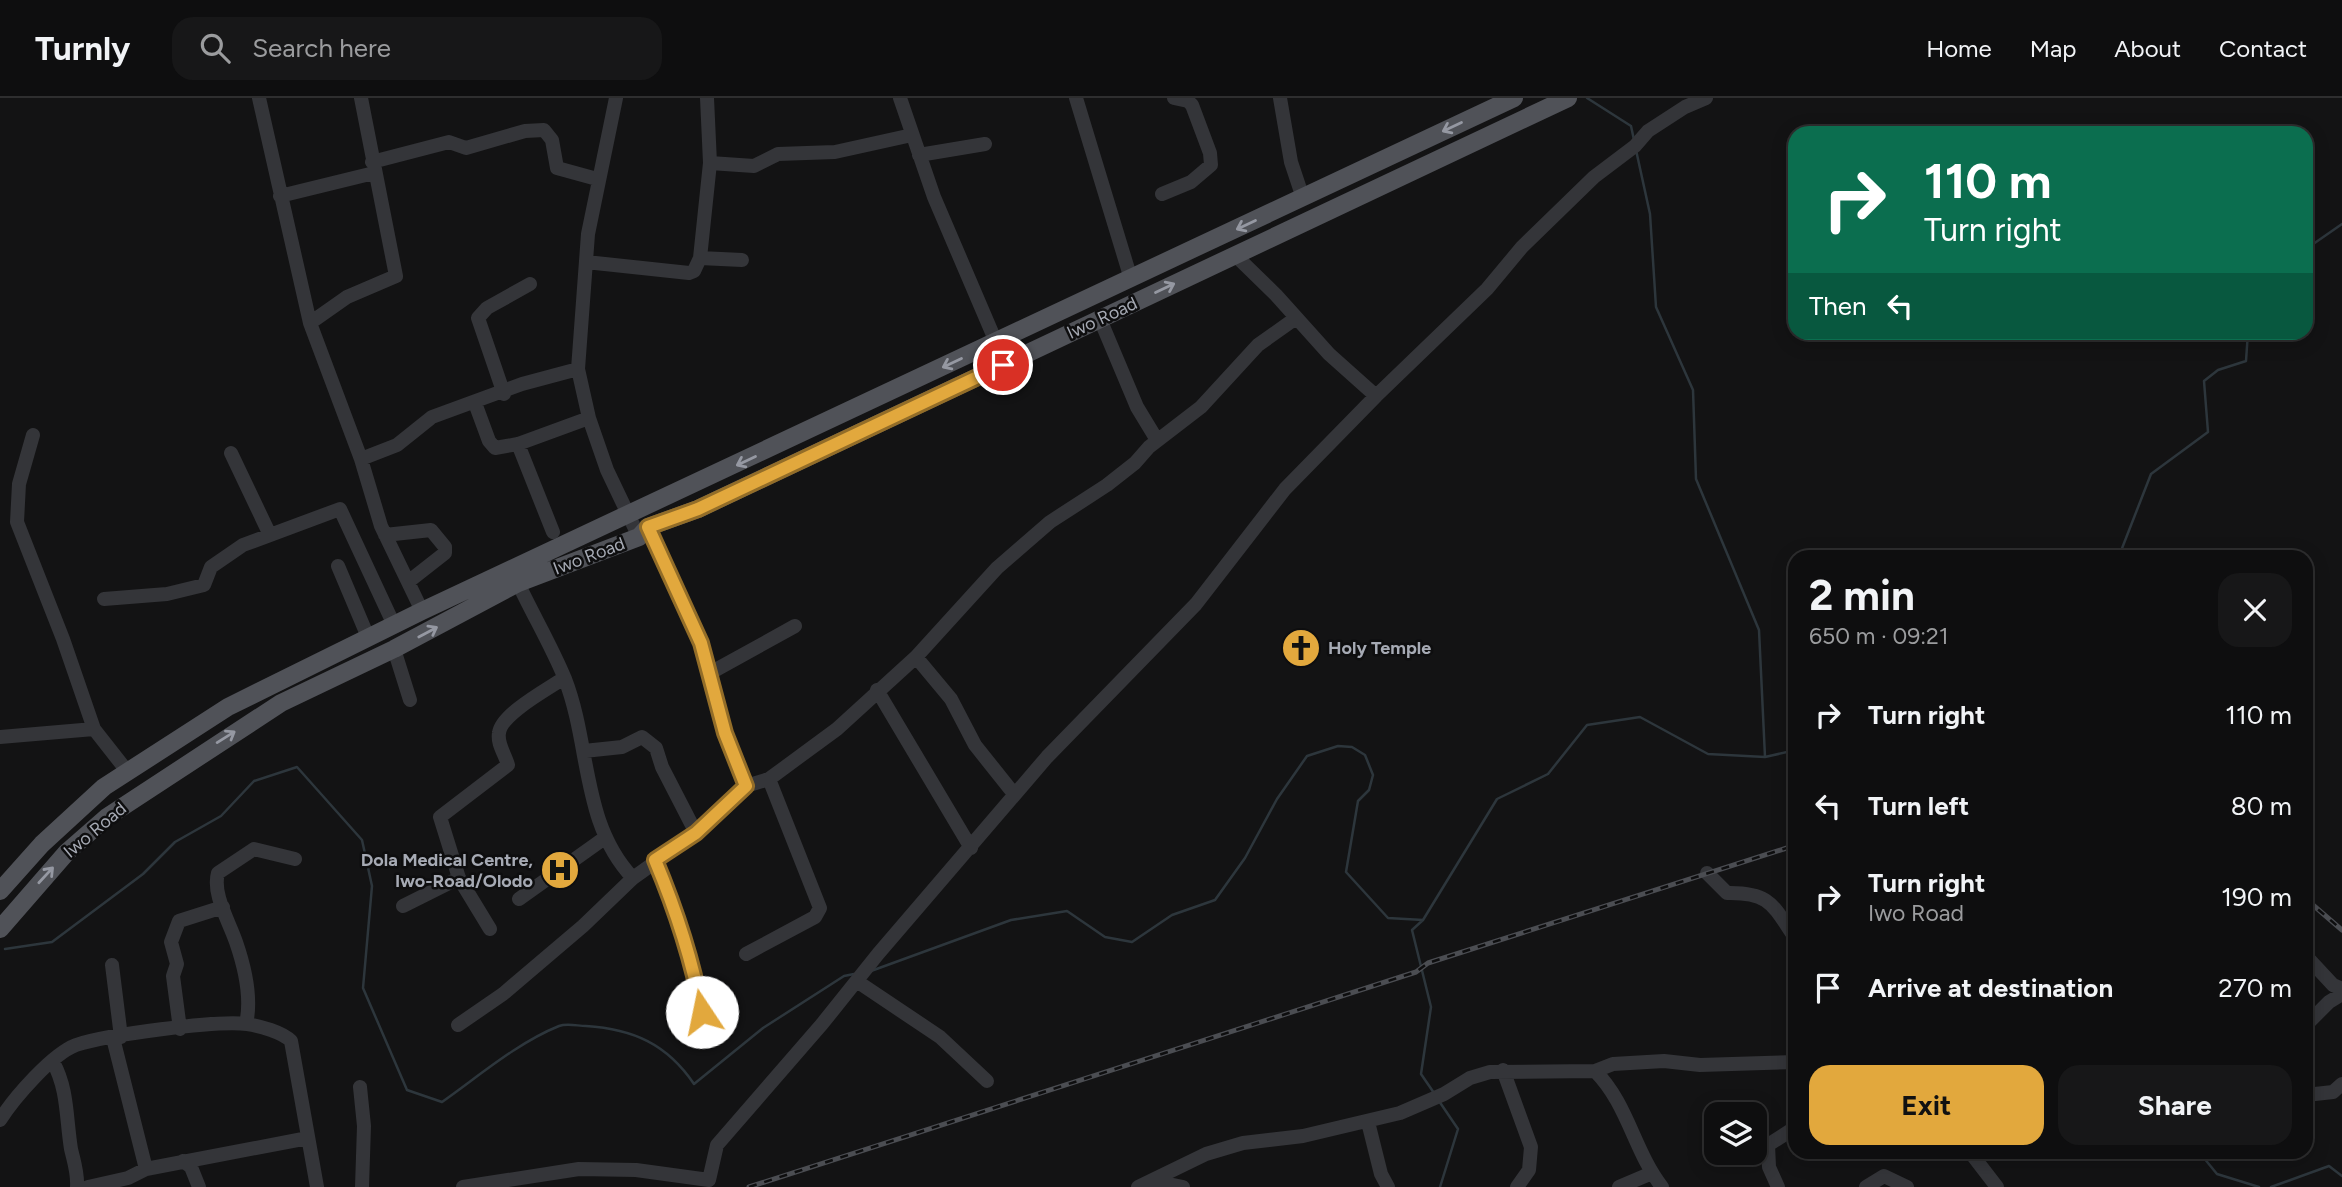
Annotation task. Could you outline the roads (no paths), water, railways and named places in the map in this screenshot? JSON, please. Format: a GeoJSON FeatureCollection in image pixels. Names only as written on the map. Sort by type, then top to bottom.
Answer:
{"type":"FeatureCollection","features":[{"type":"Feature","properties":{"kind":"main road","name":"Iwo Road"},"geometry":{"type":"LineString","coordinates":[[0,891],[42,844],[104,787],[228,707],[422,611],[1514,98]]}},
{"type":"Feature","properties":{"kind":"main road","name":"Iwo Road"},"geometry":{"type":"LineString","coordinates":[[1,928],[67,852],[107,817],[281,703],[394,649],[518,583],[698,509],[1568,98]]}},
{"type":"Feature","properties":{"kind":"street"},"geometry":{"type":"LineString","coordinates":[[259,98],[310,323],[361,459],[385,535],[422,611]]}},
{"type":"Feature","properties":{"kind":"street"},"geometry":{"type":"LineString","coordinates":[[310,323],[347,297],[396,276],[361,98]]}},
{"type":"Feature","properties":{"kind":"street"},"geometry":{"type":"LineString","coordinates":[[616,98],[597,179],[586,262],[578,369],[589,418],[607,470],[629,516],[644,532],[687,610],[710,673],[725,733],[746,786]]}},
{"type":"Feature","properties":{"kind":"street"},"geometry":{"type":"LineString","coordinates":[[586,262],[689,273],[694,271],[700,258],[710,163],[707,98]]}},
{"type":"Feature","properties":{"kind":"street"},"geometry":{"type":"LineString","coordinates":[[900,98],[919,155],[996,342]]}},
{"type":"Feature","properties":{"kind":"street"},"geometry":{"type":"LineString","coordinates":[[1076,98],[1131,279]]}},
{"type":"Feature","properties":{"kind":"street"},"geometry":{"type":"LineString","coordinates":[[1162,194],[1191,182],[1211,165],[1210,153],[1192,105],[1188,101],[1174,98]]}},
{"type":"Feature","properties":{"kind":"street"},"geometry":{"type":"LineString","coordinates":[[1280,98],[1291,162],[1303,198]]}},
{"type":"Feature","properties":{"kind":"street"},"geometry":{"type":"LineString","coordinates":[[463,1187],[579,1169],[636,1170],[709,1180],[717,1145],[859,981],[878,954],[971,848],[1014,794],[1136,662],[1196,604],[1285,489],[1487,289],[1522,247],[1594,177],[1635,145],[1648,131],[1706,98]]}},
{"type":"Feature","properties":{"kind":"street"},"geometry":{"type":"LineString","coordinates":[[281,196],[449,142],[466,148],[525,131],[544,130],[552,140],[557,168],[597,179]]}},
{"type":"Feature","properties":{"kind":"street"},"geometry":{"type":"LineString","coordinates":[[710,163],[754,166],[785,153],[835,152],[912,135]]}},
{"type":"Feature","properties":{"kind":"street"},"geometry":{"type":"LineString","coordinates":[[919,155],[985,144]]}},
{"type":"Feature","properties":{"kind":"street"},"geometry":{"type":"LineString","coordinates":[[1235,255],[1329,354],[1376,396]]}},
{"type":"Feature","properties":{"kind":"street"},"geometry":{"type":"LineString","coordinates":[[700,258],[742,260]]}},
{"type":"Feature","properties":{"kind":"street"},"geometry":{"type":"LineString","coordinates":[[504,394],[478,318],[499,300],[530,284]]}},
{"type":"Feature","properties":{"kind":"street"},"geometry":{"type":"LineString","coordinates":[[458,1026],[503,994],[583,926],[633,878],[696,833],[746,786],[769,779],[837,729],[916,657],[961,604],[997,568],[1050,522],[1107,485],[1157,440],[1200,407],[1258,345],[1296,318]]}},
{"type":"Feature","properties":{"kind":"street"},"geometry":{"type":"LineString","coordinates":[[1100,319],[1137,407],[1157,440]]}},
{"type":"Feature","properties":{"kind":"street"},"geometry":{"type":"LineString","coordinates":[[361,459],[397,445],[432,417],[504,394],[522,384],[578,369]]}},
{"type":"Feature","properties":{"kind":"street"},"geometry":{"type":"LineString","coordinates":[[475,403],[492,446],[518,444],[589,418]]}},
{"type":"Feature","properties":{"kind":"street"},"geometry":{"type":"LineString","coordinates":[[33,435],[19,484],[17,522],[63,639],[94,729],[127,771]]}},
{"type":"Feature","properties":{"kind":"street"},"geometry":{"type":"LineString","coordinates":[[518,444],[553,532]]}},
{"type":"Feature","properties":{"kind":"street"},"geometry":{"type":"LineString","coordinates":[[231,453],[270,535]]}},
{"type":"Feature","properties":{"kind":"street"},"geometry":{"type":"LineString","coordinates":[[104,599],[167,594],[204,585],[211,566],[221,557],[340,509],[394,625]]}},
{"type":"Feature","properties":{"kind":"street"},"geometry":{"type":"LineString","coordinates":[[385,535],[431,530],[445,547],[445,553],[408,582]]}},
{"type":"Feature","properties":{"kind":"street"},"geometry":{"type":"LineString","coordinates":[[338,566],[368,637]]}},
{"type":"Feature","properties":{"kind":"street"},"geometry":{"type":"LineString","coordinates":[[518,583],[564,678],[584,751],[594,814],[621,866],[633,878]]}},
{"type":"Feature","properties":{"kind":"street"},"geometry":{"type":"LineString","coordinates":[[710,673],[795,625]]}},
{"type":"Feature","properties":{"kind":"street"},"geometry":{"type":"LineString","coordinates":[[394,649],[410,700]]}},
{"type":"Feature","properties":{"kind":"street"},"geometry":{"type":"LineString","coordinates":[[916,657],[951,699],[975,745],[1014,794]]}},
{"type":"Feature","properties":{"kind":"street"},"geometry":{"type":"LineString","coordinates":[[490,929],[459,878],[440,817],[508,765],[499,734],[503,720],[564,678]]}},
{"type":"Feature","properties":{"kind":"street"},"geometry":{"type":"LineString","coordinates":[[877,691],[971,848]]}},
{"type":"Feature","properties":{"kind":"street"},"geometry":{"type":"LineString","coordinates":[[0,737],[94,729]]}},
{"type":"Feature","properties":{"kind":"street"},"geometry":{"type":"LineString","coordinates":[[584,751],[622,747],[642,737],[656,748],[662,767],[696,833]]}},
{"type":"Feature","properties":{"kind":"street"},"geometry":{"type":"LineString","coordinates":[[746,954],[815,917],[820,908],[769,779]]}},
{"type":"Feature","properties":{"kind":"street"},"geometry":{"type":"LineString","coordinates":[[519,899],[606,837]]}},
{"type":"Feature","properties":{"kind":"street"},"geometry":{"type":"LineString","coordinates":[[246,1024],[251,1005],[237,945],[216,885],[218,873],[259,848],[295,859]]}},
{"type":"Feature","properties":{"kind":"street"},"geometry":{"type":"LineString","coordinates":[[655,860],[674,906],[693,965],[706,1035]]}},
{"type":"Feature","properties":{"kind":"street"},"geometry":{"type":"LineString","coordinates":[[1707,873],[1727,893],[1748,892],[1769,899],[1788,927]]}},
{"type":"Feature","properties":{"kind":"street"},"geometry":{"type":"LineString","coordinates":[[403,906],[459,878]]}},
{"type":"Feature","properties":{"kind":"street"},"geometry":{"type":"LineString","coordinates":[[180,1029],[173,976],[177,964],[171,942],[179,920],[223,907]]}},
{"type":"Feature","properties":{"kind":"street"},"geometry":{"type":"LineString","coordinates":[[2313,964],[2342,992],[2313,1018]]}},
{"type":"Feature","properties":{"kind":"street"},"geometry":{"type":"LineString","coordinates":[[112,965],[117,1037],[146,1169]]}},
{"type":"Feature","properties":{"kind":"street"},"geometry":{"type":"LineString","coordinates":[[859,981],[940,1037],[987,1081]]}},
{"type":"Feature","properties":{"kind":"street"},"geometry":{"type":"LineString","coordinates":[[3,1110],[53,1062],[75,1046],[117,1037],[246,1024],[286,1036],[291,1041],[317,1187]]}},
{"type":"Feature","properties":{"kind":"street"},"geometry":{"type":"LineString","coordinates":[[53,1062],[63,1079],[71,1150],[78,1175],[77,1187]]}},
{"type":"Feature","properties":{"kind":"street"},"geometry":{"type":"LineString","coordinates":[[1146,1185],[1206,1154],[1243,1143],[1303,1136],[1368,1122],[1438,1097],[1470,1078],[1503,1070],[1595,1071],[1613,1063],[1788,1062]]}},
{"type":"Feature","properties":{"kind":"street"},"geometry":{"type":"LineString","coordinates":[[1503,1070],[1531,1147],[1529,1170],[1517,1187]]}},
{"type":"Feature","properties":{"kind":"street"},"geometry":{"type":"LineString","coordinates":[[1595,1071],[1615,1093],[1662,1187]]}},
{"type":"Feature","properties":{"kind":"street"},"geometry":{"type":"LineString","coordinates":[[2313,1095],[2333,1091],[2342,1084]]}},
{"type":"Feature","properties":{"kind":"street"},"geometry":{"type":"LineString","coordinates":[[360,1087],[364,1126],[362,1187]]}},
{"type":"Feature","properties":{"kind":"street"},"geometry":{"type":"LineString","coordinates":[[1368,1122],[1381,1174],[1388,1187]]}},
{"type":"Feature","properties":{"kind":"street"},"geometry":{"type":"LineString","coordinates":[[1778,1187],[1769,1167],[1768,1145],[1788,1133]]}},
{"type":"Feature","properties":{"kind":"street"},"geometry":{"type":"LineString","coordinates":[[88,1187],[128,1178],[146,1169],[307,1138]]}},
{"type":"Feature","properties":{"kind":"street"},"geometry":{"type":"LineString","coordinates":[[1975,1159],[1997,1187]]}},
{"type":"Feature","properties":{"kind":"street"},"geometry":{"type":"LineString","coordinates":[[183,1161],[191,1167],[199,1187]]}},
{"type":"Feature","properties":{"kind":"street"},"geometry":{"type":"LineString","coordinates":[[1619,1187],[1653,1173]]}},
{"type":"Feature","properties":{"kind":"street"},"geometry":{"type":"LineString","coordinates":[[1866,1187],[1884,1176],[1907,1187]]}},
{"type":"Feature","properties":{"kind":"street"},"geometry":{"type":"LineString","coordinates":[[1146,1185],[1183,1187]]}},
{"type":"Feature","properties":{"kind":"waterway"},"geometry":{"type":"LineString","coordinates":[[1587,98],[1631,126],[1634,140]]}},
{"type":"Feature","properties":{"kind":"waterway"},"geometry":{"type":"LineString","coordinates":[[1636,150],[1650,214],[1656,307],[1693,390],[1696,479],[1759,630],[1765,757]]}},
{"type":"Feature","properties":{"kind":"waterway"},"geometry":{"type":"LineString","coordinates":[[2313,244],[2342,224]]}},
{"type":"Feature","properties":{"kind":"waterway"},"geometry":{"type":"LineString","coordinates":[[2121,550],[2151,474],[2208,432],[2204,381],[2218,370],[2246,361],[2247,340]]}},
{"type":"Feature","properties":{"kind":"waterway"},"geometry":{"type":"LineString","coordinates":[[871,971],[1011,920],[1067,911],[1105,937],[1132,942],[1172,915],[1215,900],[1245,858],[1277,799],[1307,756],[1338,746],[1352,747],[1365,755],[1373,775],[1369,790],[1358,801],[1346,872],[1388,918],[1423,920],[1497,799],[1548,774],[1587,725],[1640,717],[1708,754],[1765,757],[1788,752]]}},
{"type":"Feature","properties":{"kind":"waterway"},"geometry":{"type":"LineString","coordinates":[[5,949],[52,942],[143,874],[175,842],[221,816],[254,781],[297,767],[362,840],[372,886],[363,988],[407,1090],[442,1102],[513,1051],[543,1033],[565,1025],[619,1031],[648,1041],[672,1058],[694,1084],[763,1028],[844,976],[854,974]]}},
{"type":"Feature","properties":{"kind":"waterway"},"geometry":{"type":"LineString","coordinates":[[1423,920],[1412,930],[1431,1007],[1421,1074],[1434,1093]]}},
{"type":"Feature","properties":{"kind":"waterway"},"geometry":{"type":"LineString","coordinates":[[1439,1101],[1458,1129],[1440,1187]]}},
{"type":"Feature","properties":{"kind":"waterway"},"geometry":{"type":"LineString","coordinates":[[2205,1159],[2217,1174],[2259,1187]]}},
{"type":"Feature","properties":{"kind":"waterway"},"geometry":{"type":"LineString","coordinates":[[2271,1187],[2329,1166],[2342,1176]]}},
{"type":"Feature","properties":{"kind":"railway"},"geometry":{"type":"LineString","coordinates":[[749,1187],[1416,972],[1428,963],[1788,848]]}},
{"type":"Feature","properties":{"kind":"railway"},"geometry":{"type":"LineString","coordinates":[[2313,905],[2342,930]]}},
{"type":"Feature","properties":{"kind":"place","name":"Holy Temple"},"geometry":{"type":"Point","coordinates":[1301,648]}},
{"type":"Feature","properties":{"kind":"place","name":"Dola Medical Centre, Iwo-Road/Olodo"},"geometry":{"type":"Point","coordinates":[560,870]}}]}
